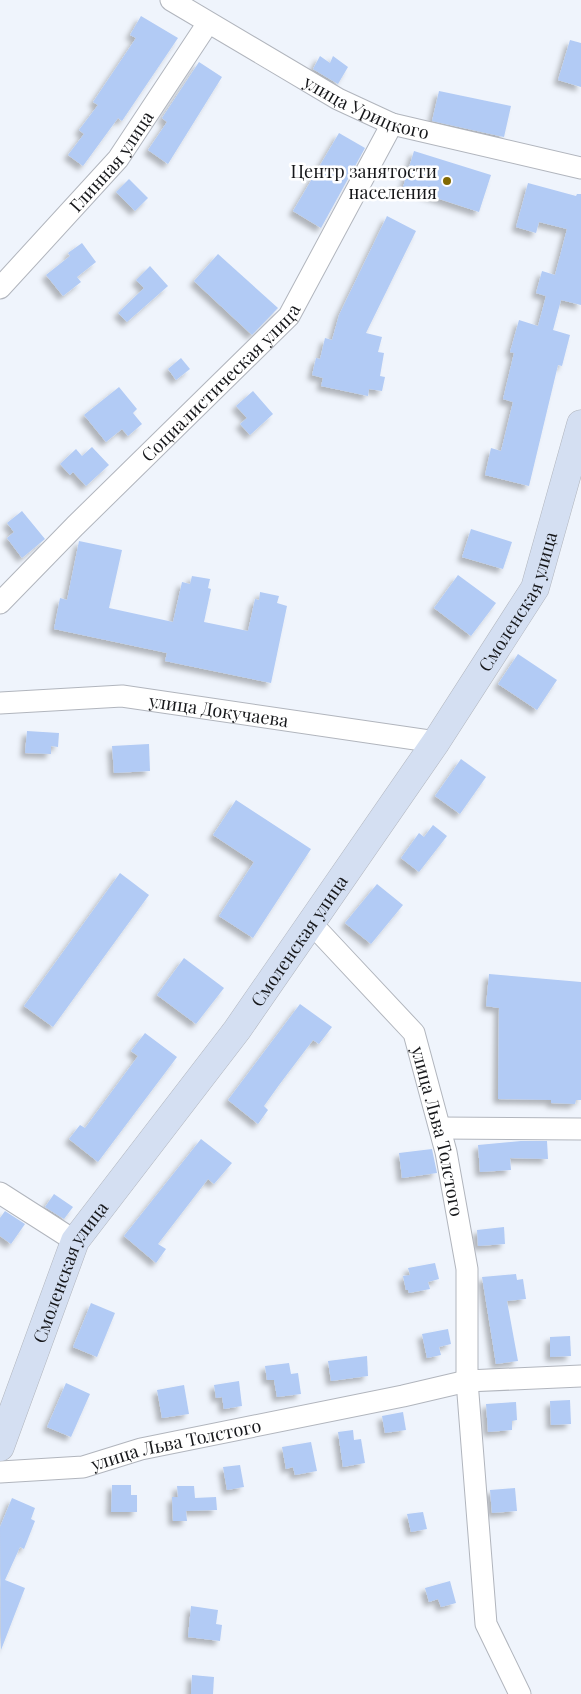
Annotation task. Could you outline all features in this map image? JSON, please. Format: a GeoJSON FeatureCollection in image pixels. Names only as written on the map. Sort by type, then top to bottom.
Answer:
{"type":"FeatureCollection","features":[{"type":"Feature","properties":{"kind":"main road","name":"Смоленская улица"},"geometry":{"type":"LineString","coordinates":[[0,1447],[75,1241],[237,1030],[436,742],[536,588],[581,424]]}},
{"type":"Feature","properties":{"kind":"street","name":"улица Урицкого"},"geometry":{"type":"LineString","coordinates":[[171,0],[338,99],[392,124],[581,168]]}},
{"type":"Feature","properties":{"kind":"street","name":"Глинная улица"},"geometry":{"type":"LineString","coordinates":[[0,288],[118,159],[208,23]]}},
{"type":"Feature","properties":{"kind":"street","name":"Социалистическая улица"},"geometry":{"type":"LineString","coordinates":[[0,603],[75,526],[289,316],[392,124]]}},
{"type":"Feature","properties":{"kind":"street","name":"улица Докучаева"},"geometry":{"type":"LineString","coordinates":[[1,701],[122,696],[436,742]]}},
{"type":"Feature","properties":{"kind":"street","name":"улица Льва Толстого"},"geometry":{"type":"LineString","coordinates":[[310,924],[414,1033],[440,1128],[467,1268],[467,1381],[486,1624],[520,1694]]}},
{"type":"Feature","properties":{"kind":"street"},"geometry":{"type":"LineString","coordinates":[[440,1128],[581,1129]]}},
{"type":"Feature","properties":{"kind":"street"},"geometry":{"type":"LineString","coordinates":[[0,1193],[75,1241]]}},
{"type":"Feature","properties":{"kind":"street","name":"улица Льва Толстого"},"geometry":{"type":"LineString","coordinates":[[0,1472],[83,1467],[141,1449],[467,1381],[581,1376]]}},
{"type":"Feature","properties":{"kind":"building"},"geometry":{"type":"Polygon","coordinates":[[[141,16],[178,38],[122,121],[118,118],[83,166],[68,155],[84,134],[79,130],[98,105],[93,102],[136,38],[130,35],[141,16]]]}},
{"type":"Feature","properties":{"kind":"building"},"geometry":{"type":"Polygon","coordinates":[[[570,40],[581,43],[581,87],[558,80],[570,40]]]}},
{"type":"Feature","properties":{"kind":"building"},"geometry":{"type":"Polygon","coordinates":[[[320,56],[330,63],[333,56],[348,67],[338,84],[313,69],[320,56]]]}},
{"type":"Feature","properties":{"kind":"building"},"geometry":{"type":"Polygon","coordinates":[[[199,62],[222,77],[168,164],[148,150],[167,122],[162,118],[199,62]]]}},
{"type":"Feature","properties":{"kind":"building"},"geometry":{"type":"Polygon","coordinates":[[[439,91],[511,106],[504,137],[432,121],[439,91]]]}},
{"type":"Feature","properties":{"kind":"building"},"geometry":{"type":"Polygon","coordinates":[[[339,133],[365,148],[321,228],[293,211],[339,133]]]}},
{"type":"Feature","properties":{"kind":"building","name":"Центр занятости населения"},"geometry":{"type":"Polygon","coordinates":[[[414,151],[491,175],[479,212],[403,187],[414,151]]]}},
{"type":"Feature","properties":{"kind":"building"},"geometry":{"type":"Polygon","coordinates":[[[129,179],[148,198],[135,211],[116,192],[129,179]]]}},
{"type":"Feature","properties":{"kind":"building"},"geometry":{"type":"Polygon","coordinates":[[[528,183],[576,196],[581,194],[581,305],[561,300],[553,330],[570,335],[562,366],[558,365],[529,486],[485,475],[491,448],[501,451],[513,402],[503,399],[514,353],[510,352],[519,320],[538,326],[546,296],[536,293],[542,271],[555,275],[567,229],[539,222],[536,233],[516,227],[528,183]]]}},
{"type":"Feature","properties":{"kind":"building"},"geometry":{"type":"Polygon","coordinates":[[[387,216],[416,231],[366,333],[382,337],[378,352],[384,353],[380,376],[385,377],[382,391],[369,389],[368,396],[321,386],[323,378],[312,375],[316,358],[320,359],[325,338],[332,340],[339,315],[387,216]]]}},
{"type":"Feature","properties":{"kind":"building"},"geometry":{"type":"Polygon","coordinates":[[[82,243],[96,262],[77,277],[81,282],[63,296],[46,275],[70,256],[68,253],[82,243]]]}},
{"type":"Feature","properties":{"kind":"building"},"geometry":{"type":"Polygon","coordinates":[[[218,254],[278,308],[252,335],[194,281],[218,254]]]}},
{"type":"Feature","properties":{"kind":"building"},"geometry":{"type":"Polygon","coordinates":[[[150,266],[168,286],[127,322],[118,313],[144,288],[136,280],[150,266]]]}},
{"type":"Feature","properties":{"kind":"building"},"geometry":{"type":"Polygon","coordinates":[[[181,358],[190,369],[176,380],[168,369],[181,358]]]}},
{"type":"Feature","properties":{"kind":"building"},"geometry":{"type":"Polygon","coordinates":[[[119,387],[137,409],[133,413],[142,424],[128,436],[122,429],[106,442],[84,415],[119,387]]]}},
{"type":"Feature","properties":{"kind":"building"},"geometry":{"type":"Polygon","coordinates":[[[253,391],[273,414],[250,435],[240,424],[247,418],[236,406],[253,391]]]}},
{"type":"Feature","properties":{"kind":"building"},"geometry":{"type":"Polygon","coordinates":[[[92,447],[109,465],[86,486],[73,472],[70,475],[60,464],[76,449],[82,456],[92,447]]]}},
{"type":"Feature","properties":{"kind":"building"},"geometry":{"type":"Polygon","coordinates":[[[22,511],[45,539],[22,558],[7,538],[14,532],[7,523],[22,511]]]}},
{"type":"Feature","properties":{"kind":"building"},"geometry":{"type":"Polygon","coordinates":[[[471,529],[512,542],[503,569],[462,557],[471,529]]]}},
{"type":"Feature","properties":{"kind":"building"},"geometry":{"type":"Polygon","coordinates":[[[79,541],[122,550],[109,608],[173,622],[182,582],[190,584],[192,576],[210,579],[208,588],[211,589],[204,622],[248,631],[255,599],[259,600],[260,592],[279,596],[277,603],[287,606],[271,683],[165,661],[167,653],[54,629],[60,598],[67,600],[79,541]]]}},
{"type":"Feature","properties":{"kind":"building"},"geometry":{"type":"Polygon","coordinates":[[[458,575],[496,603],[471,636],[434,608],[458,575]]]}},
{"type":"Feature","properties":{"kind":"building"},"geometry":{"type":"Polygon","coordinates":[[[518,654],[557,680],[537,710],[498,684],[518,654]]]}},
{"type":"Feature","properties":{"kind":"building"},"geometry":{"type":"Polygon","coordinates":[[[27,731],[59,733],[58,747],[51,746],[51,754],[25,753],[27,731]]]}},
{"type":"Feature","properties":{"kind":"building"},"geometry":{"type":"Polygon","coordinates":[[[149,744],[150,771],[114,773],[112,746],[149,744]]]}},
{"type":"Feature","properties":{"kind":"building"},"geometry":{"type":"Polygon","coordinates":[[[461,759],[486,777],[460,814],[435,796],[461,759]]]}},
{"type":"Feature","properties":{"kind":"building"},"geometry":{"type":"Polygon","coordinates":[[[236,800],[311,849],[253,938],[219,916],[254,862],[213,835],[236,800]]]}},
{"type":"Feature","properties":{"kind":"building"},"geometry":{"type":"Polygon","coordinates":[[[433,825],[447,836],[419,872],[401,858],[419,833],[424,837],[433,825]]]}},
{"type":"Feature","properties":{"kind":"building"},"geometry":{"type":"Polygon","coordinates":[[[120,873],[149,895],[53,1027],[24,1006],[120,873]]]}},
{"type":"Feature","properties":{"kind":"building"},"geometry":{"type":"Polygon","coordinates":[[[377,884],[403,905],[371,944],[345,923],[377,884]]]}},
{"type":"Feature","properties":{"kind":"building"},"geometry":{"type":"Polygon","coordinates":[[[184,958],[224,988],[196,1024],[157,995],[184,958]]]}},
{"type":"Feature","properties":{"kind":"building"},"geometry":{"type":"Polygon","coordinates":[[[489,974],[581,982],[581,1100],[576,1100],[575,1104],[551,1103],[551,1100],[498,1099],[499,1008],[486,1006],[489,974]]]}},
{"type":"Feature","properties":{"kind":"building"},"geometry":{"type":"Polygon","coordinates":[[[300,1004],[332,1027],[319,1044],[313,1040],[264,1106],[268,1110],[258,1124],[228,1100],[300,1004]]]}},
{"type":"Feature","properties":{"kind":"building"},"geometry":{"type":"Polygon","coordinates":[[[145,1033],[177,1057],[98,1162],[69,1139],[80,1125],[85,1128],[138,1056],[131,1051],[145,1033]]]}},
{"type":"Feature","properties":{"kind":"building"},"geometry":{"type":"Polygon","coordinates":[[[201,1139],[232,1163],[214,1184],[208,1179],[158,1244],[166,1249],[156,1263],[124,1236],[201,1139]]]}},
{"type":"Feature","properties":{"kind":"building"},"geometry":{"type":"Polygon","coordinates":[[[521,1141],[547,1141],[548,1159],[510,1158],[511,1170],[480,1172],[478,1145],[521,1141]]]}},
{"type":"Feature","properties":{"kind":"building"},"geometry":{"type":"Polygon","coordinates":[[[432,1149],[437,1173],[402,1178],[399,1153],[432,1149]]]}},
{"type":"Feature","properties":{"kind":"building"},"geometry":{"type":"Polygon","coordinates":[[[54,1194],[73,1207],[64,1219],[45,1207],[54,1194]]]}},
{"type":"Feature","properties":{"kind":"building"},"geometry":{"type":"Polygon","coordinates":[[[5,1211],[25,1224],[11,1244],[0,1236],[0,1218],[5,1211]]]}},
{"type":"Feature","properties":{"kind":"building"},"geometry":{"type":"Polygon","coordinates":[[[504,1227],[505,1244],[478,1246],[477,1230],[504,1227]]]}},
{"type":"Feature","properties":{"kind":"building"},"geometry":{"type":"Polygon","coordinates":[[[435,1263],[439,1279],[428,1282],[430,1289],[409,1293],[406,1290],[403,1276],[410,1275],[408,1268],[435,1263]]]}},
{"type":"Feature","properties":{"kind":"building"},"geometry":{"type":"Polygon","coordinates":[[[516,1274],[517,1280],[523,1279],[526,1299],[507,1301],[518,1361],[496,1364],[482,1277],[516,1274]]]}},
{"type":"Feature","properties":{"kind":"building"},"geometry":{"type":"Polygon","coordinates":[[[91,1303],[115,1313],[97,1357],[73,1347],[91,1303]]]}},
{"type":"Feature","properties":{"kind":"building"},"geometry":{"type":"Polygon","coordinates":[[[448,1329],[451,1344],[439,1347],[441,1355],[427,1358],[422,1334],[448,1329]]]}},
{"type":"Feature","properties":{"kind":"building"},"geometry":{"type":"Polygon","coordinates":[[[570,1336],[571,1356],[550,1357],[550,1337],[570,1336]]]}},
{"type":"Feature","properties":{"kind":"building"},"geometry":{"type":"Polygon","coordinates":[[[367,1356],[368,1376],[331,1381],[328,1361],[367,1356]]]}},
{"type":"Feature","properties":{"kind":"building"},"geometry":{"type":"Polygon","coordinates":[[[289,1363],[291,1374],[298,1373],[301,1394],[277,1397],[274,1380],[267,1380],[265,1366],[289,1363]]]}},
{"type":"Feature","properties":{"kind":"building"},"geometry":{"type":"Polygon","coordinates":[[[239,1381],[242,1406],[224,1409],[222,1397],[216,1398],[214,1385],[239,1381]]]}},
{"type":"Feature","properties":{"kind":"building"},"geometry":{"type":"Polygon","coordinates":[[[66,1383],[90,1394],[71,1437],[47,1427],[66,1383]]]}},
{"type":"Feature","properties":{"kind":"building"},"geometry":{"type":"Polygon","coordinates":[[[184,1385],[189,1414],[162,1418],[157,1390],[184,1385]]]}},
{"type":"Feature","properties":{"kind":"building"},"geometry":{"type":"Polygon","coordinates":[[[570,1400],[571,1424],[551,1425],[550,1401],[570,1400]]]}},
{"type":"Feature","properties":{"kind":"building"},"geometry":{"type":"Polygon","coordinates":[[[516,1402],[517,1420],[512,1421],[512,1430],[488,1432],[486,1404],[516,1402]]]}},
{"type":"Feature","properties":{"kind":"building"},"geometry":{"type":"Polygon","coordinates":[[[403,1412],[406,1430],[385,1433],[382,1416],[403,1412]]]}},
{"type":"Feature","properties":{"kind":"building"},"geometry":{"type":"Polygon","coordinates":[[[353,1430],[354,1440],[361,1439],[365,1463],[343,1467],[338,1432],[353,1430]]]}},
{"type":"Feature","properties":{"kind":"building"},"geometry":{"type":"Polygon","coordinates":[[[311,1442],[317,1471],[295,1475],[293,1467],[286,1469],[282,1447],[311,1442]]]}},
{"type":"Feature","properties":{"kind":"building"},"geometry":{"type":"Polygon","coordinates":[[[240,1465],[244,1487],[227,1490],[223,1467],[240,1465]]]}},
{"type":"Feature","properties":{"kind":"building"},"geometry":{"type":"Polygon","coordinates":[[[112,1485],[131,1485],[131,1495],[137,1495],[137,1512],[111,1512],[112,1485]]]}},
{"type":"Feature","properties":{"kind":"building"},"geometry":{"type":"Polygon","coordinates":[[[177,1486],[194,1486],[195,1498],[216,1497],[217,1510],[186,1511],[187,1521],[173,1521],[172,1497],[178,1497],[177,1486]]]}},
{"type":"Feature","properties":{"kind":"building"},"geometry":{"type":"Polygon","coordinates":[[[515,1488],[517,1511],[492,1513],[490,1490],[515,1488]]]}},
{"type":"Feature","properties":{"kind":"building"},"geometry":{"type":"Polygon","coordinates":[[[12,1498],[35,1508],[31,1519],[35,1521],[24,1549],[20,1547],[5,1580],[25,1588],[1,1650],[0,1527],[12,1498]]]}},
{"type":"Feature","properties":{"kind":"building"},"geometry":{"type":"Polygon","coordinates":[[[423,1512],[427,1529],[411,1532],[407,1514],[423,1512]]]}},
{"type":"Feature","properties":{"kind":"building"},"geometry":{"type":"Polygon","coordinates":[[[450,1581],[456,1603],[441,1607],[438,1599],[429,1602],[425,1588],[450,1581]]]}},
{"type":"Feature","properties":{"kind":"building"},"geometry":{"type":"Polygon","coordinates":[[[191,1606],[218,1610],[216,1624],[222,1625],[220,1641],[188,1637],[191,1606]]]}},
{"type":"Feature","properties":{"kind":"building"},"geometry":{"type":"Polygon","coordinates":[[[192,1675],[214,1677],[213,1694],[191,1694],[192,1675]]]}},
{"type":"Feature","properties":{"kind":"place","name":"Центр занятости населения"},"geometry":{"type":"Point","coordinates":[447,181]}}]}
